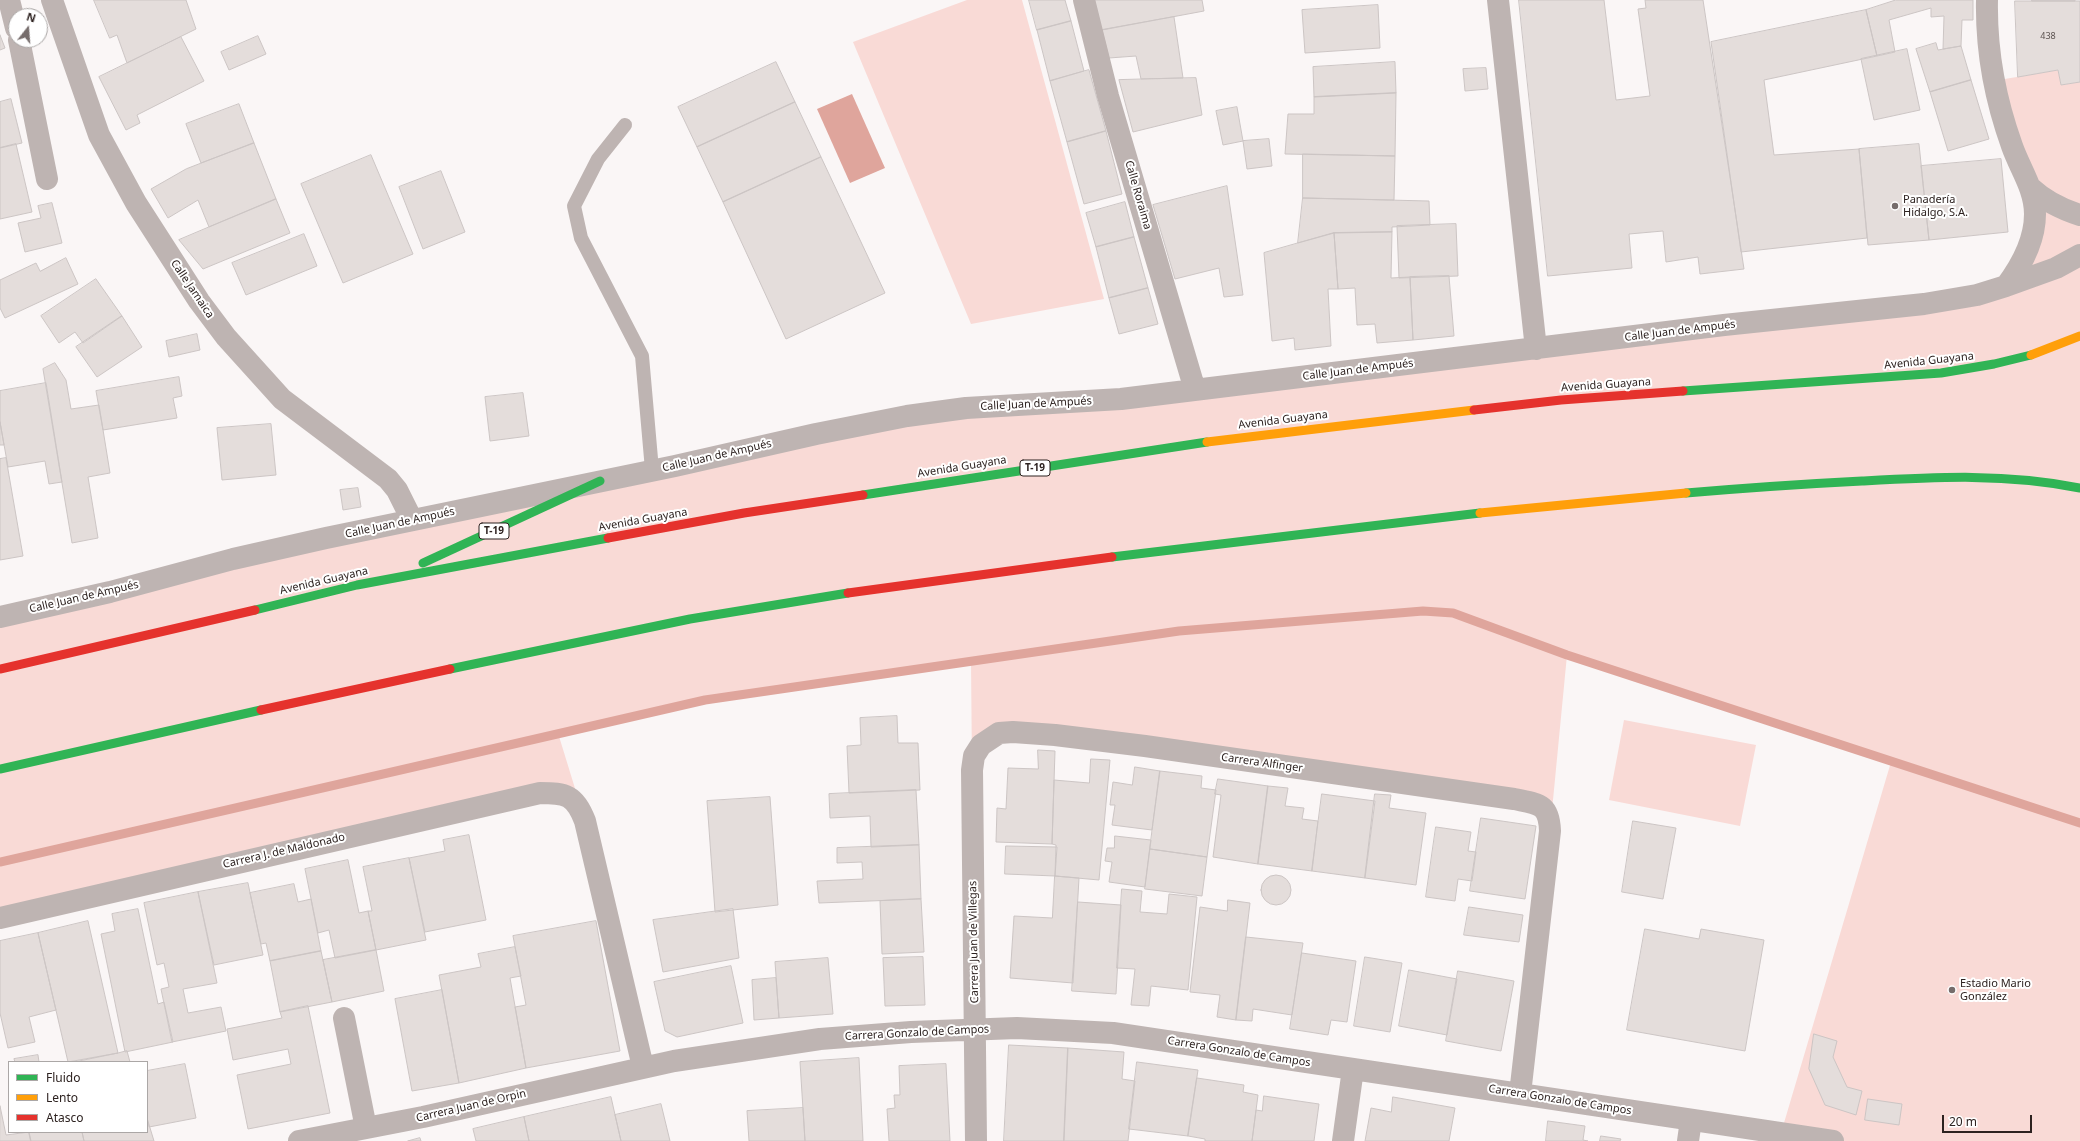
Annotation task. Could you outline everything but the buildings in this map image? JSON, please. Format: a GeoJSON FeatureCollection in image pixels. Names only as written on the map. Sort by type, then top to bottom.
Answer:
{"type":"FeatureCollection","features":[{"type":"Feature","properties":{"kind":"highway","name":"Avenida Guayana"},"geometry":{"type":"LineString","coordinates":[[0,669],[122,642],[388,579],[744,514],[1205,442],[1561,400],[1941,373],[1990,366],[2029,355],[2080,336]]}},
{"type":"Feature","properties":{"kind":"highway"},"geometry":{"type":"LineString","coordinates":[[0,769],[439,671],[711,616],[868,590],[1114,556],[1560,503],[1707,490],[1899,479],[1991,477],[2030,479],[2080,488]]}},
{"type":"Feature","properties":{"kind":"highway","name":"T-19"},"geometry":{"type":"LineString","coordinates":[[388,579],[600,481]]}},
{"type":"Feature","properties":{"kind":"street","name":"Calle Jamaica"},"geometry":{"type":"LineString","coordinates":[[52,0],[99,135],[136,203],[199,301],[226,337],[282,399],[388,478],[397,490],[412,520]]}},
{"type":"Feature","properties":{"kind":"street","name":"Calle Roraima"},"geometry":{"type":"LineString","coordinates":[[1084,0],[1108,96],[1195,390]]}},
{"type":"Feature","properties":{"kind":"street"},"geometry":{"type":"LineString","coordinates":[[1498,0],[1536,349]]}},
{"type":"Feature","properties":{"kind":"street"},"geometry":{"type":"LineString","coordinates":[[1987,0],[1988,44],[1993,81],[2011,145],[2020,169],[2031,188],[2042,198],[2063,209],[2080,215]]}},
{"type":"Feature","properties":{"kind":"street"},"geometry":{"type":"LineString","coordinates":[[21,48],[47,178]]}},
{"type":"Feature","properties":{"kind":"street"},"geometry":{"type":"LineString","coordinates":[[2006,286],[2022,262],[2028,248],[2035,216],[2031,188]]}},
{"type":"Feature","properties":{"kind":"street","name":"Calle Juan de Ampués"},"geometry":{"type":"LineString","coordinates":[[0,617],[110,592],[233,559],[816,434],[907,416],[966,408],[1121,399],[1724,325],[1924,304],[1977,295],[2006,286],[2056,268],[2080,255]]}},
{"type":"Feature","properties":{"kind":"street","name":"Carrera Alfinger"},"geometry":{"type":"LineString","coordinates":[[981,745],[1000,733],[1055,735],[1144,746],[1506,798],[1533,803],[1545,809],[1550,818],[1550,831],[1520,1094]]}},
{"type":"Feature","properties":{"kind":"street","name":"Carrera Juan de Villegas"},"geometry":{"type":"LineString","coordinates":[[976,1141],[972,770],[974,756],[981,745]]}},
{"type":"Feature","properties":{"kind":"street","name":"Carrera J. de Maldonado"},"geometry":{"type":"LineString","coordinates":[[0,918],[540,793],[556,793],[568,797],[579,806],[585,822],[643,1067]]}},
{"type":"Feature","properties":{"kind":"street"},"geometry":{"type":"LineString","coordinates":[[344,1018],[366,1128]]}},
{"type":"Feature","properties":{"kind":"street","name":"Carrera Gonzalo de Campos"},"geometry":{"type":"LineString","coordinates":[[643,1067],[674,1061],[820,1040],[1017,1028],[1113,1033],[1833,1141]]}},
{"type":"Feature","properties":{"kind":"street","name":"Carrera Juan de Orpin"},"geometry":{"type":"LineString","coordinates":[[299,1141],[423,1117],[643,1067]]}},
{"type":"Feature","properties":{"kind":"street"},"geometry":{"type":"LineString","coordinates":[[1343,1141],[1353,1069]]}},
{"type":"Feature","properties":{"kind":"street"},"geometry":{"type":"LineString","coordinates":[[1688,1141],[1691,1120]]}},
{"type":"Feature","properties":{"kind":"lane"},"geometry":{"type":"LineString","coordinates":[[625,125],[598,160],[574,206],[582,238],[642,356],[652,470]]}},
{"type":"Feature","properties":{"kind":"shaded area"},"geometry":{"type":"Polygon","coordinates":[[[967,0],[1022,0],[1104,299],[971,324],[853,42],[967,0]]]}},
{"type":"Feature","properties":{"kind":"shaded area"},"geometry":{"type":"Polygon","coordinates":[[[2058,70],[2061,85],[2080,82],[2080,1141],[1833,1141],[1781,1133],[1891,762],[1567,655],[1550,831],[1545,809],[999,733],[972,770],[971,661],[705,700],[558,733],[585,821],[568,797],[0,918],[0,617],[816,434],[2006,286],[2032,232],[1993,81],[2058,70]]]}},
{"type":"Feature","properties":{"kind":"shaded area"},"geometry":{"type":"Polygon","coordinates":[[[852,94],[885,168],[850,183],[817,109],[852,94]]]}},
{"type":"Feature","properties":{"kind":"shaded area"},"geometry":{"type":"Polygon","coordinates":[[[1624,720],[1756,745],[1740,826],[1609,800],[1624,720]]]}},
{"type":"Feature","properties":{"kind":"waterway"},"geometry":{"type":"LineString","coordinates":[[0,862],[705,700],[1179,631],[1423,611],[1453,613],[1567,655],[2080,823]]}},
{"type":"Feature","properties":{"kind":"traffic: fast"},"geometry":{"type":"LineString","coordinates":[[1683,391],[1941,373],[1994,364],[2031,355]]}},
{"type":"Feature","properties":{"kind":"traffic: fast"},"geometry":{"type":"LineString","coordinates":[[863,495],[1207,442]]}},
{"type":"Feature","properties":{"kind":"traffic: fast"},"geometry":{"type":"LineString","coordinates":[[1686,493],[1818,483],[1971,477],[2026,480],[2080,488]]}},
{"type":"Feature","properties":{"kind":"traffic: fast"},"geometry":{"type":"LineString","coordinates":[[423,563],[600,481]]}},
{"type":"Feature","properties":{"kind":"traffic: fast"},"geometry":{"type":"LineString","coordinates":[[1112,557],[1480,513]]}},
{"type":"Feature","properties":{"kind":"traffic: fast"},"geometry":{"type":"LineString","coordinates":[[255,610],[357,585],[608,538]]}},
{"type":"Feature","properties":{"kind":"traffic: fast"},"geometry":{"type":"LineString","coordinates":[[450,669],[690,619],[848,593]]}},
{"type":"Feature","properties":{"kind":"traffic: fast"},"geometry":{"type":"LineString","coordinates":[[0,769],[261,710]]}},
{"type":"Feature","properties":{"kind":"traffic: slow"},"geometry":{"type":"LineString","coordinates":[[2031,355],[2080,336]]}},
{"type":"Feature","properties":{"kind":"traffic: slow"},"geometry":{"type":"LineString","coordinates":[[1207,442],[1474,410]]}},
{"type":"Feature","properties":{"kind":"traffic: slow"},"geometry":{"type":"LineString","coordinates":[[1480,513],[1686,493]]}},
{"type":"Feature","properties":{"kind":"traffic: jam"},"geometry":{"type":"LineString","coordinates":[[1474,410],[1561,400],[1683,391]]}},
{"type":"Feature","properties":{"kind":"traffic: jam"},"geometry":{"type":"LineString","coordinates":[[608,538],[744,513],[863,495]]}},
{"type":"Feature","properties":{"kind":"traffic: jam"},"geometry":{"type":"LineString","coordinates":[[848,593],[1112,557]]}},
{"type":"Feature","properties":{"kind":"traffic: jam"},"geometry":{"type":"LineString","coordinates":[[0,669],[255,610]]}},
{"type":"Feature","properties":{"kind":"traffic: jam"},"geometry":{"type":"LineString","coordinates":[[261,710],[450,669]]}},
{"type":"Feature","properties":{"kind":"place","name":"Panadería Hidalgo, S.A."},"geometry":{"type":"Point","coordinates":[1895,206]}},
{"type":"Feature","properties":{"kind":"place","name":"Estadio Mario González"},"geometry":{"type":"Point","coordinates":[1952,990]}}]}
